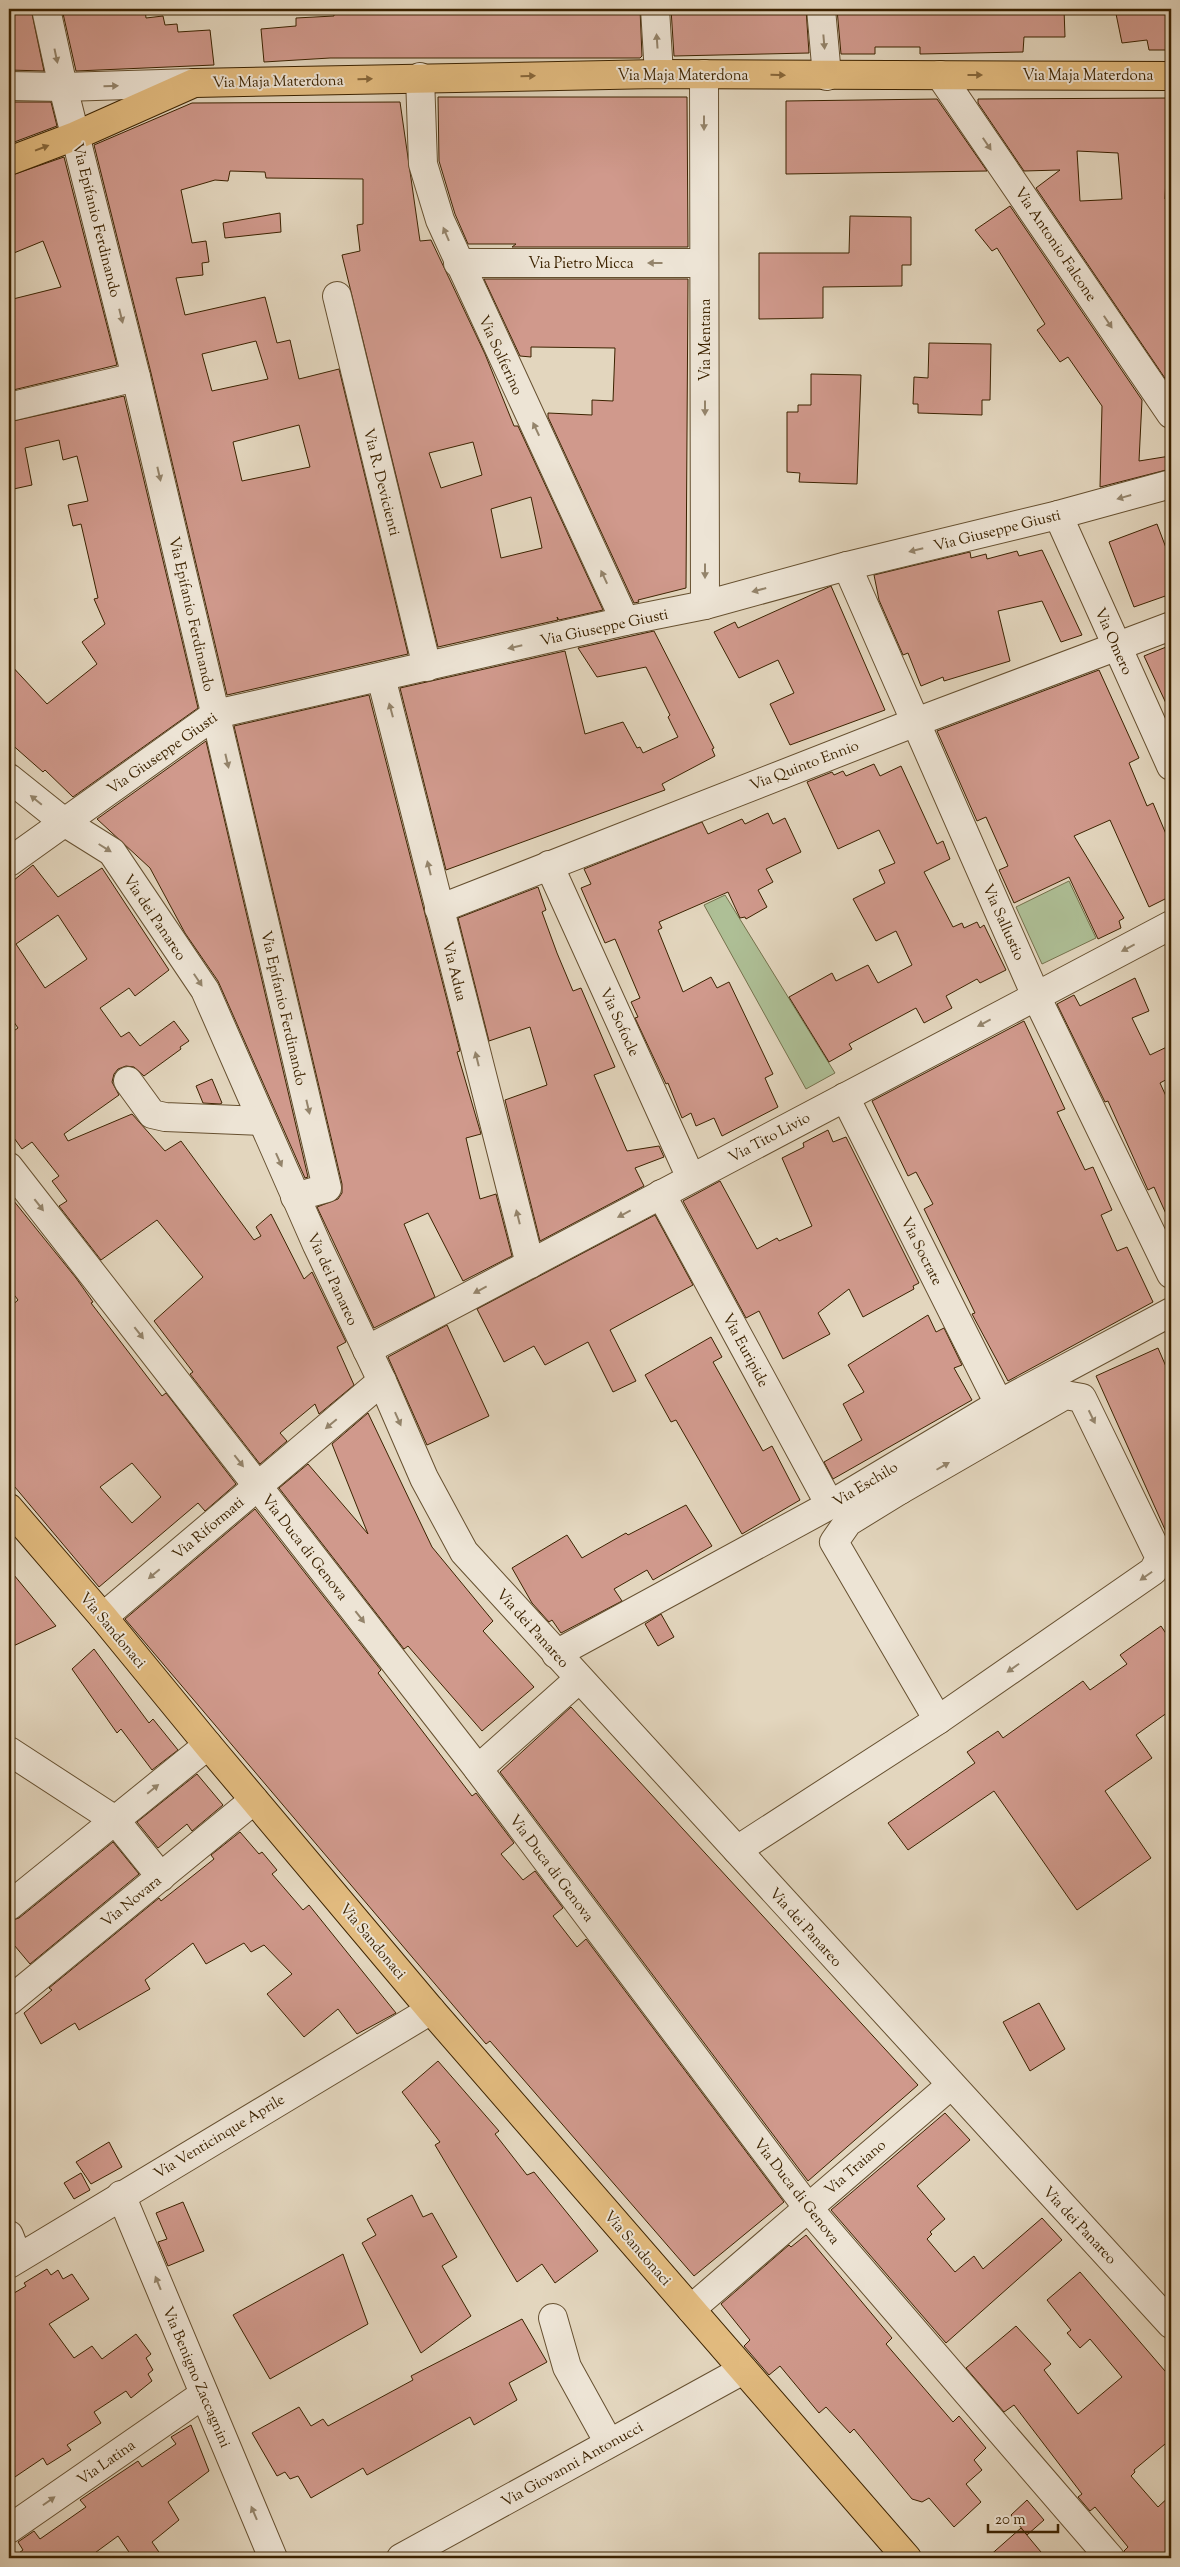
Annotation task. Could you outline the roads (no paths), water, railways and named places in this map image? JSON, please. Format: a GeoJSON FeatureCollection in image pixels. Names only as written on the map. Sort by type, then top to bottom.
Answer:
{"type":"FeatureCollection","features":[{"type":"Feature","properties":{"kind":"main road","name":"Via Maja Materdona"},"geometry":{"type":"LineString","coordinates":[[9,161],[76,136],[194,83],[420,77],[659,74],[1171,76]]}},
{"type":"Feature","properties":{"kind":"main road","name":"Via Sandonaci"},"geometry":{"type":"LineString","coordinates":[[11,1515],[103,1616],[208,1745],[431,2010],[907,2558]]}},
{"type":"Feature","properties":{"kind":"street","name":"Via Epifanio Ferdinando"},"geometry":{"type":"LineString","coordinates":[[46,9],[63,87],[136,377],[327,1188],[296,1197]]}},
{"type":"Feature","properties":{"kind":"street"},"geometry":{"type":"LineString","coordinates":[[655,9],[659,74]]}},
{"type":"Feature","properties":{"kind":"street"},"geometry":{"type":"LineString","coordinates":[[821,9],[827,76]]}},
{"type":"Feature","properties":{"kind":"street","name":"Via Mentana"},"geometry":{"type":"LineString","coordinates":[[704,74],[705,605]]}},
{"type":"Feature","properties":{"kind":"street","name":"Via Antonio Falcone"},"geometry":{"type":"LineString","coordinates":[[940,75],[1171,414]]}},
{"type":"Feature","properties":{"kind":"street","name":"Via Solferino"},"geometry":{"type":"LineString","coordinates":[[420,77],[423,164],[440,220],[458,263],[625,621]]}},
{"type":"Feature","properties":{"kind":"street","name":"Via Maja Materdona"},"geometry":{"type":"LineString","coordinates":[[9,86],[63,87],[194,83]]}},
{"type":"Feature","properties":{"kind":"street","name":"Via Pietro Micca"},"geometry":{"type":"LineString","coordinates":[[458,263],[704,263]]}},
{"type":"Feature","properties":{"kind":"street","name":"Via R. Devicienti"},"geometry":{"type":"LineString","coordinates":[[337,296],[427,667]]}},
{"type":"Feature","properties":{"kind":"street"},"geometry":{"type":"LineString","coordinates":[[9,407],[136,377]]}},
{"type":"Feature","properties":{"kind":"street","name":"Via Giuseppe Giusti"},"geometry":{"type":"LineString","coordinates":[[9,862],[216,714],[625,621],[705,605],[847,566],[1058,516],[1171,484]]}},
{"type":"Feature","properties":{"kind":"street","name":"Via Omero"},"geometry":{"type":"LineString","coordinates":[[1058,516],[1115,646],[1171,766]]}},
{"type":"Feature","properties":{"kind":"street","name":"Via Sallustio"},"geometry":{"type":"LineString","coordinates":[[847,566],[1036,996],[1171,1274]]}},
{"type":"Feature","properties":{"kind":"street","name":"Via Quinto Ennio"},"geometry":{"type":"LineString","coordinates":[[439,909],[916,722],[1171,626]]}},
{"type":"Feature","properties":{"kind":"street","name":"Via Adua"},"geometry":{"type":"LineString","coordinates":[[381,677],[530,1264]]}},
{"type":"Feature","properties":{"kind":"street","name":"Via dei Panareo"},"geometry":{"type":"LineString","coordinates":[[9,778],[64,822],[112,852],[205,990],[262,1122],[382,1382],[424,1478],[464,1552],[1171,2324]]}},
{"type":"Feature","properties":{"kind":"street","name":"Via Sofocle"},"geometry":{"type":"LineString","coordinates":[[549,865],[691,1178]]}},
{"type":"Feature","properties":{"kind":"street","name":"Via Tito Livio"},"geometry":{"type":"LineString","coordinates":[[367,1350],[1171,925]]}},
{"type":"Feature","properties":{"kind":"street"},"geometry":{"type":"LineString","coordinates":[[128,1081],[152,1114],[164,1117],[262,1122]]}},
{"type":"Feature","properties":{"kind":"street","name":"Via Socrate"},"geometry":{"type":"LineString","coordinates":[[845,1097],[999,1404]]}},
{"type":"Feature","properties":{"kind":"street","name":"Via Duca di Genova"},"geometry":{"type":"LineString","coordinates":[[9,1167],[478,1769],[808,2208],[1110,2558]]}},
{"type":"Feature","properties":{"kind":"street","name":"Via Euripide"},"geometry":{"type":"LineString","coordinates":[[662,1194],[830,1505]]}},
{"type":"Feature","properties":{"kind":"street","name":"Via Eschilo"},"geometry":{"type":"LineString","coordinates":[[556,1654],[830,1505],[896,1479],[999,1404],[1171,1312]]}},
{"type":"Feature","properties":{"kind":"street","name":"Via Riformati"},"geometry":{"type":"LineString","coordinates":[[103,1616],[382,1382]]}},
{"type":"Feature","properties":{"kind":"street"},"geometry":{"type":"LineString","coordinates":[[737,1850],[938,1720],[1153,1571],[1160,1558],[1082,1398],[1065,1396],[896,1479],[848,1522],[834,1542],[938,1720]]}},
{"type":"Feature","properties":{"kind":"street"},"geometry":{"type":"LineString","coordinates":[[478,1769],[579,1679]]}},
{"type":"Feature","properties":{"kind":"street"},"geometry":{"type":"LineString","coordinates":[[9,1906],[208,1745]]}},
{"type":"Feature","properties":{"kind":"street"},"geometry":{"type":"LineString","coordinates":[[9,1750],[115,1820],[161,1876]]}},
{"type":"Feature","properties":{"kind":"street","name":"Via Novara"},"geometry":{"type":"LineString","coordinates":[[9,2001],[254,1800]]}},
{"type":"Feature","properties":{"kind":"street","name":"Via Venticinque Aprile"},"geometry":{"type":"LineString","coordinates":[[12,2253],[121,2195],[431,2010]]}},
{"type":"Feature","properties":{"kind":"street","name":"Via Traiano"},"geometry":{"type":"LineString","coordinates":[[691,2309],[951,2085]]}},
{"type":"Feature","properties":{"kind":"street","name":"Via Benigno Zaccagnini"},"geometry":{"type":"LineString","coordinates":[[121,2195],[273,2558]]}},
{"type":"Feature","properties":{"kind":"street"},"geometry":{"type":"LineString","coordinates":[[553,2318],[567,2367],[609,2443]]}},
{"type":"Feature","properties":{"kind":"street","name":"Via Giovanni Antonucci"},"geometry":{"type":"LineString","coordinates":[[401,2558],[742,2370]]}},
{"type":"Feature","properties":{"kind":"street","name":"Via Latina"},"geometry":{"type":"LineString","coordinates":[[9,2529],[204,2394]]}}]}
